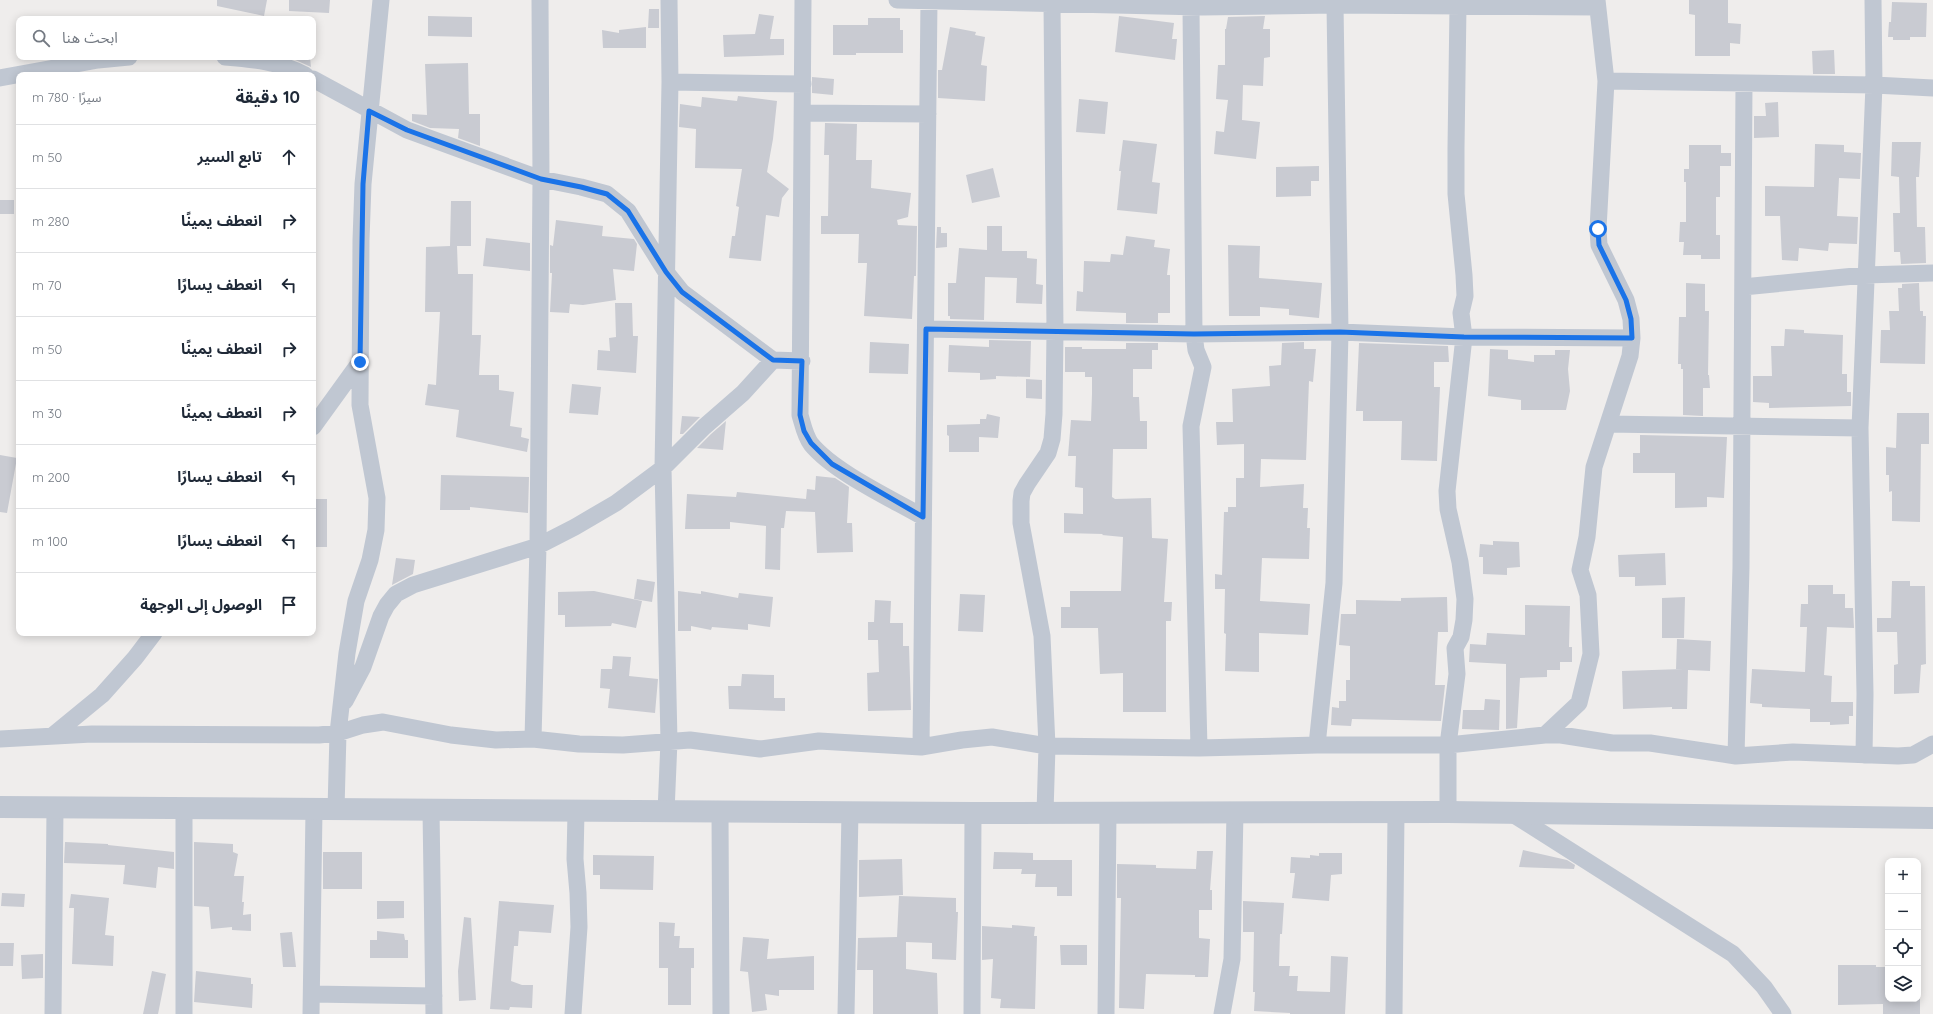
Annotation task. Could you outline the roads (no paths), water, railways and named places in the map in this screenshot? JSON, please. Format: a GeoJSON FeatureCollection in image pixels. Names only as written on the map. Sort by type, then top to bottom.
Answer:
{"type":"FeatureCollection","features":[{"type":"Feature","properties":{"kind":"street"},"geometry":{"type":"LineString","coordinates":[[336,810],[340,711],[356,601],[370,560],[376,530],[377,498],[360,405],[360,362],[363,184],[381,0]]}},
{"type":"Feature","properties":{"kind":"street"},"geometry":{"type":"LineString","coordinates":[[533,740],[538,546],[541,179],[540,0]]}},
{"type":"Feature","properties":{"kind":"street"},"geometry":{"type":"LineString","coordinates":[[666,812],[669,741],[663,468],[670,82],[669,0]]}},
{"type":"Feature","properties":{"kind":"street"},"geometry":{"type":"LineString","coordinates":[[803,0],[802,361],[800,415],[804,431],[811,443],[832,464],[923,517]]}},
{"type":"Feature","properties":{"kind":"street"},"geometry":{"type":"LineString","coordinates":[[896,0],[1052,4],[1198,5],[1458,6],[1597,4],[1606,80],[1598,229],[1599,245],[1626,300],[1631,319],[1632,338],[1630,356],[1594,467],[1587,537],[1580,570],[1588,596],[1591,654],[1579,703],[1545,735]]}},
{"type":"Feature","properties":{"kind":"street"},"geometry":{"type":"LineString","coordinates":[[921,747],[928,0]]}},
{"type":"Feature","properties":{"kind":"street"},"geometry":{"type":"LineString","coordinates":[[1864,755],[1865,694],[1860,428],[1865,274],[1874,85],[1873,0]]}},
{"type":"Feature","properties":{"kind":"street"},"geometry":{"type":"LineString","coordinates":[[1045,813],[1047,746],[1042,636],[1021,523],[1021,501],[1022,493],[1027,484],[1048,453],[1052,439],[1055,331],[1052,4]]}},
{"type":"Feature","properties":{"kind":"street"},"geometry":{"type":"LineString","coordinates":[[1198,5],[1194,334],[1196,350],[1203,367],[1191,426],[1199,748]]}},
{"type":"Feature","properties":{"kind":"street"},"geometry":{"type":"LineString","coordinates":[[1317,745],[1334,583],[1340,332],[1335,5]]}},
{"type":"Feature","properties":{"kind":"street"},"geometry":{"type":"LineString","coordinates":[[1448,812],[1448,745],[1457,674],[1455,648],[1460,637],[1464,620],[1465,599],[1460,562],[1448,509],[1447,491],[1464,337],[1461,313],[1465,296],[1456,194],[1458,6]]}},
{"type":"Feature","properties":{"kind":"street"},"geometry":{"type":"LineString","coordinates":[[33,72],[98,60]]}},
{"type":"Feature","properties":{"kind":"street"},"geometry":{"type":"LineString","coordinates":[[258,60],[300,72]]}},
{"type":"Feature","properties":{"kind":"street"},"geometry":{"type":"LineString","coordinates":[[0,78],[16,75]]}},
{"type":"Feature","properties":{"kind":"street"},"geometry":{"type":"LineString","coordinates":[[1606,80],[1874,85],[1933,88]]}},
{"type":"Feature","properties":{"kind":"street"},"geometry":{"type":"LineString","coordinates":[[316,82],[407,130],[541,179],[607,194],[628,211],[666,272],[682,292],[773,360],[802,361]]}},
{"type":"Feature","properties":{"kind":"street"},"geometry":{"type":"LineString","coordinates":[[670,82],[803,84]]}},
{"type":"Feature","properties":{"kind":"street"},"geometry":{"type":"LineString","coordinates":[[1736,756],[1742,427],[1744,83]]}},
{"type":"Feature","properties":{"kind":"street"},"geometry":{"type":"LineString","coordinates":[[802,113],[928,114]]}},
{"type":"Feature","properties":{"kind":"street"},"geometry":{"type":"LineString","coordinates":[[1743,287],[1865,274],[1933,273]]}},
{"type":"Feature","properties":{"kind":"street"},"geometry":{"type":"LineString","coordinates":[[926,329],[1194,334],[1340,332],[1464,337],[1632,338]]}},
{"type":"Feature","properties":{"kind":"street"},"geometry":{"type":"LineString","coordinates":[[340,711],[363,667],[381,616],[396,594],[413,585],[538,546],[576,527],[616,503],[663,468],[743,393],[773,360]]}},
{"type":"Feature","properties":{"kind":"street"},"geometry":{"type":"LineString","coordinates":[[316,424],[360,362]]}},
{"type":"Feature","properties":{"kind":"street"},"geometry":{"type":"LineString","coordinates":[[1608,424],[1860,428]]}},
{"type":"Feature","properties":{"kind":"street"},"geometry":{"type":"LineString","coordinates":[[52,736],[102,695],[135,658],[152,636]]}},
{"type":"Feature","properties":{"kind":"street"},"geometry":{"type":"LineString","coordinates":[[0,739],[92,734],[319,735],[338,733],[363,725],[383,722],[451,735],[496,740],[533,740],[578,744],[616,745],[690,740],[760,749],[819,741],[921,747],[962,740],[992,737],[1047,746],[1199,748],[1317,745],[1448,745],[1545,735],[1561,735],[1612,742],[1650,743],[1736,756],[1793,752],[1864,755],[1913,755],[1933,744]]}},
{"type":"Feature","properties":{"kind":"street"},"geometry":{"type":"LineString","coordinates":[[0,807],[576,812],[1448,812],[1933,818]]}},
{"type":"Feature","properties":{"kind":"street"},"geometry":{"type":"LineString","coordinates":[[53,1014],[55,808]]}},
{"type":"Feature","properties":{"kind":"street"},"geometry":{"type":"LineString","coordinates":[[184,809],[184,1014]]}},
{"type":"Feature","properties":{"kind":"street"},"geometry":{"type":"LineString","coordinates":[[311,1014],[314,810]]}},
{"type":"Feature","properties":{"kind":"street"},"geometry":{"type":"LineString","coordinates":[[431,810],[434,1014]]}},
{"type":"Feature","properties":{"kind":"street"},"geometry":{"type":"LineString","coordinates":[[573,1014],[579,927],[578,893],[574,860],[576,812]]}},
{"type":"Feature","properties":{"kind":"street"},"geometry":{"type":"LineString","coordinates":[[720,812],[721,1014]]}},
{"type":"Feature","properties":{"kind":"street"},"geometry":{"type":"LineString","coordinates":[[846,1014],[850,812]]}},
{"type":"Feature","properties":{"kind":"street"},"geometry":{"type":"LineString","coordinates":[[1222,1014],[1232,959],[1235,812]]}},
{"type":"Feature","properties":{"kind":"street"},"geometry":{"type":"LineString","coordinates":[[972,1014],[973,813]]}},
{"type":"Feature","properties":{"kind":"street"},"geometry":{"type":"LineString","coordinates":[[1106,1014],[1108,813]]}},
{"type":"Feature","properties":{"kind":"street"},"geometry":{"type":"LineString","coordinates":[[1394,1014],[1396,813]]}},
{"type":"Feature","properties":{"kind":"street"},"geometry":{"type":"LineString","coordinates":[[1511,813],[1733,954],[1764,987],[1783,1014]]}},
{"type":"Feature","properties":{"kind":"street"},"geometry":{"type":"LineString","coordinates":[[312,994],[434,996]]}}]}
